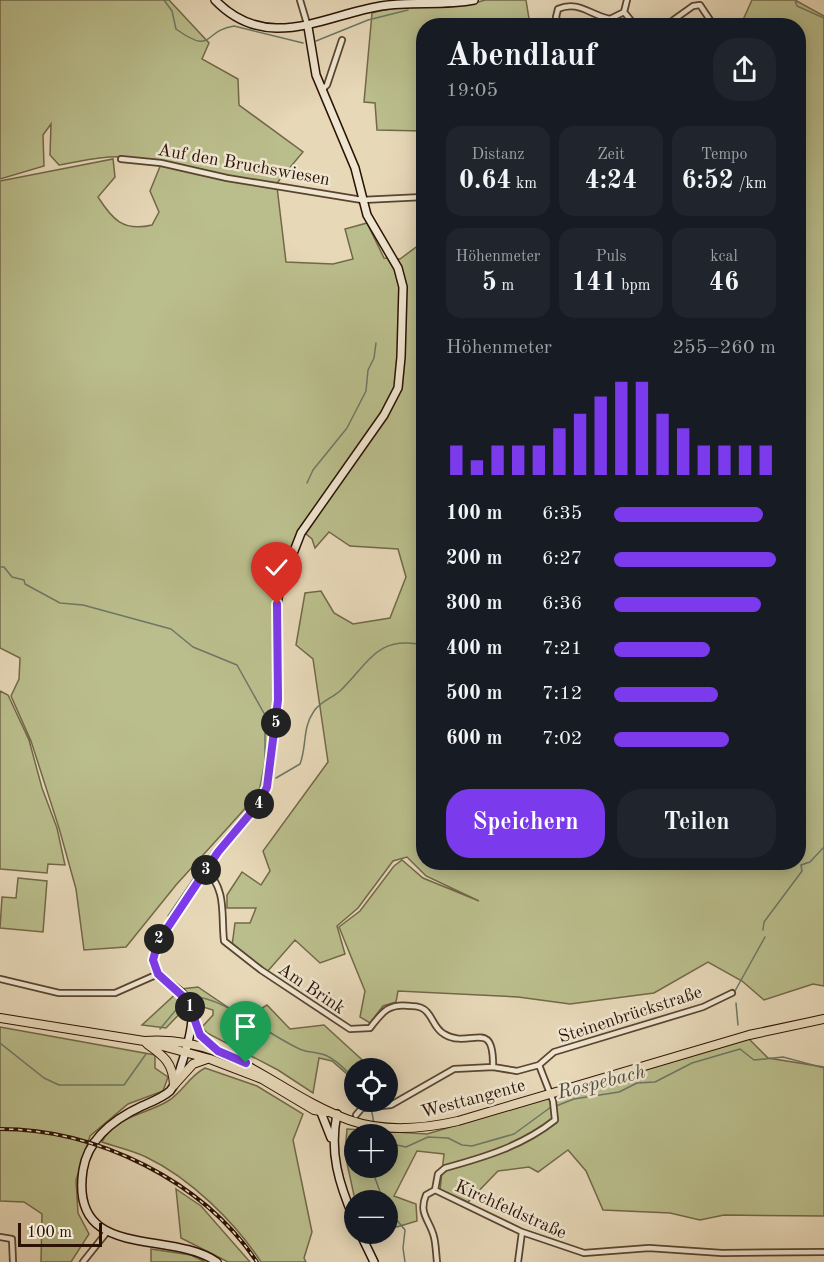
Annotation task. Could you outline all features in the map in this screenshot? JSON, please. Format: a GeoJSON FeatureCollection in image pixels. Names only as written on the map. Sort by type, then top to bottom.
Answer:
{"type":"FeatureCollection","features":[{"type":"Feature","properties":{"kind":"main road"},"geometry":{"type":"LineString","coordinates":[[191,1013],[200,1035],[218,1051]]}},
{"type":"Feature","properties":{"kind":"main road","name":"Westtangente"},"geometry":{"type":"LineString","coordinates":[[0,1018],[144,1041],[210,1059],[262,1079],[310,1108],[369,1125],[425,1128],[458,1121],[749,1035],[824,1018]]}},
{"type":"Feature","properties":{"kind":"main road","name":"Westtangente"},"geometry":{"type":"LineString","coordinates":[[144,1041],[174,1040],[218,1051],[246,1063],[337,1114]]}},
{"type":"Feature","properties":{"kind":"main road"},"geometry":{"type":"LineString","coordinates":[[144,1041],[167,1059],[173,1072],[174,1085]]}},
{"type":"Feature","properties":{"kind":"main road"},"geometry":{"type":"LineString","coordinates":[[174,1085],[193,1064],[210,1059]]}},
{"type":"Feature","properties":{"kind":"street"},"geometry":{"type":"LineString","coordinates":[[215,0],[235,15],[251,22],[281,28],[308,27],[381,6],[474,0]]}},
{"type":"Feature","properties":{"kind":"street"},"geometry":{"type":"LineString","coordinates":[[300,0],[308,27]]}},
{"type":"Feature","properties":{"kind":"street"},"geometry":{"type":"LineString","coordinates":[[612,18],[624,12],[627,0]]}},
{"type":"Feature","properties":{"kind":"street"},"geometry":{"type":"LineString","coordinates":[[556,18],[558,9],[564,4],[573,3],[585,6],[608,18]]}},
{"type":"Feature","properties":{"kind":"street"},"geometry":{"type":"LineString","coordinates":[[676,18],[693,6],[700,5],[709,18]]}},
{"type":"Feature","properties":{"kind":"street"},"geometry":{"type":"LineString","coordinates":[[624,12],[628,18]]}},
{"type":"Feature","properties":{"kind":"street","name":"Auf den Bruchswiesen"},"geometry":{"type":"LineString","coordinates":[[158,974],[153,960],[158,942],[206,870],[260,802],[267,785],[278,700],[277,604],[302,533],[384,415],[398,388],[403,287],[398,268],[374,230],[362,200],[355,168],[321,90],[308,27]]}},
{"type":"Feature","properties":{"kind":"street"},"geometry":{"type":"LineString","coordinates":[[321,90],[327,85],[342,40]]}},
{"type":"Feature","properties":{"kind":"street","name":"Auf den Bruchswiesen"},"geometry":{"type":"LineString","coordinates":[[122,159],[161,163],[227,178],[362,200],[416,197]]}},
{"type":"Feature","properties":{"kind":"street","name":"Am Brink"},"geometry":{"type":"LineString","coordinates":[[206,870],[216,880],[222,895],[224,941],[261,970],[350,1029],[369,1028],[386,1008],[395,1004],[420,1007],[427,1012],[443,1034],[451,1037],[483,1037],[489,1041],[493,1046],[493,1067]]}},
{"type":"Feature","properties":{"kind":"street"},"geometry":{"type":"LineString","coordinates":[[0,980],[59,993],[115,993],[158,974],[185,998],[191,1013],[184,1052],[174,1085],[161,1098],[113,1122],[90,1150],[81,1182],[83,1199],[90,1215],[107,1232],[133,1242],[183,1247],[217,1262]]}},
{"type":"Feature","properties":{"kind":"street","name":"Steinenbrückstraße"},"geometry":{"type":"LineString","coordinates":[[356,1115],[362,1108],[391,1105],[406,1098],[454,1069],[493,1067],[517,1071],[538,1065],[554,1052],[703,1007],[732,993]]}},
{"type":"Feature","properties":{"kind":"street"},"geometry":{"type":"LineString","coordinates":[[538,1065],[550,1092]]}},
{"type":"Feature","properties":{"kind":"street","name":"Kirchfeldstraße"},"geometry":{"type":"LineString","coordinates":[[550,1092],[556,1110],[555,1120],[537,1134],[488,1156],[445,1167],[438,1174],[435,1190],[522,1232],[584,1253],[649,1248],[722,1253],[824,1252]]}},
{"type":"Feature","properties":{"kind":"street"},"geometry":{"type":"LineString","coordinates":[[320,1110],[333,1145],[337,1170],[344,1190]]}},
{"type":"Feature","properties":{"kind":"street"},"geometry":{"type":"LineString","coordinates":[[333,1145],[337,1114]]}},
{"type":"Feature","properties":{"kind":"street"},"geometry":{"type":"LineString","coordinates":[[435,1190],[426,1195],[422,1205],[423,1214],[434,1235],[437,1262]]}},
{"type":"Feature","properties":{"kind":"street"},"geometry":{"type":"LineString","coordinates":[[83,1262],[107,1232]]}},
{"type":"Feature","properties":{"kind":"street"},"geometry":{"type":"LineString","coordinates":[[518,1262],[522,1232]]}},
{"type":"Feature","properties":{"kind":"street"},"geometry":{"type":"LineString","coordinates":[[0,1237],[12,1239],[13,1262]]}},
{"type":"Feature","properties":{"kind":"street"},"geometry":{"type":"LineString","coordinates":[[365,1244],[374,1262]]}},
{"type":"Feature","properties":{"kind":"green space"},"geometry":{"type":"Polygon","coordinates":[[[0,0],[169,0],[209,43],[202,59],[238,79],[239,105],[303,152],[277,183],[123,157],[99,158],[59,165],[50,155],[51,124],[43,135],[44,166],[0,179],[0,0]]]}},
{"type":"Feature","properties":{"kind":"green space"},"geometry":{"type":"Polygon","coordinates":[[[485,0],[526,0],[529,18],[416,18],[416,131],[377,130],[375,103],[364,102],[372,13],[400,8],[471,4],[485,0]]]}},
{"type":"Feature","properties":{"kind":"green space"},"geometry":{"type":"Polygon","coordinates":[[[752,0],[795,0],[824,16],[824,986],[813,984],[764,1000],[742,981],[708,962],[654,993],[570,1004],[518,997],[398,991],[396,1002],[383,1006],[370,1023],[360,1017],[365,991],[339,927],[360,911],[394,866],[402,860],[423,878],[479,901],[426,876],[420,870],[806,870],[806,18],[744,18],[752,0]]]}},
{"type":"Feature","properties":{"kind":"green space"},"geometry":{"type":"Polygon","coordinates":[[[113,159],[115,177],[98,197],[108,212],[119,222],[133,227],[142,227],[152,225],[159,212],[150,191],[161,164],[277,187],[286,262],[333,264],[353,259],[345,229],[367,223],[384,258],[400,259],[416,247],[416,866],[407,857],[393,861],[358,908],[337,926],[345,954],[320,963],[295,940],[267,972],[232,946],[235,923],[250,923],[256,908],[227,908],[227,895],[242,872],[261,885],[270,871],[263,851],[328,762],[313,659],[296,645],[305,593],[321,591],[334,613],[353,624],[390,618],[406,577],[398,549],[350,546],[329,532],[315,548],[312,539],[300,529],[274,599],[273,707],[268,762],[260,792],[176,885],[126,947],[84,950],[76,889],[59,828],[31,741],[11,696],[19,679],[20,658],[0,648],[0,181],[113,159]]]}},
{"type":"Feature","properties":{"kind":"green space"},"geometry":{"type":"Polygon","coordinates":[[[0,691],[8,695],[29,740],[42,788],[57,828],[65,865],[48,864],[47,873],[0,869],[0,691]]]}},
{"type":"Feature","properties":{"kind":"green space"},"geometry":{"type":"Polygon","coordinates":[[[18,878],[47,881],[43,932],[0,928],[2,897],[16,898],[18,878]]]}},
{"type":"Feature","properties":{"kind":"green space"},"geometry":{"type":"Polygon","coordinates":[[[198,987],[235,1012],[251,1015],[267,1005],[290,1029],[324,1025],[360,1058],[344,1058],[344,1071],[332,1061],[319,1058],[313,1093],[278,1070],[207,1033],[202,1027],[213,1015],[213,1010],[190,1003],[166,1028],[142,1025],[181,989],[198,987]]]}},
{"type":"Feature","properties":{"kind":"green space"},"geometry":{"type":"Polygon","coordinates":[[[0,1027],[155,1055],[155,1068],[168,1077],[163,1091],[128,1104],[90,1136],[76,1180],[78,1213],[89,1234],[71,1262],[41,1262],[42,1214],[24,1202],[0,1201],[0,1027]]]}},
{"type":"Feature","properties":{"kind":"green space"},"geometry":{"type":"Polygon","coordinates":[[[749,1039],[768,1058],[824,1067],[824,1216],[724,1215],[700,1220],[670,1213],[603,1210],[586,1171],[568,1150],[538,1172],[529,1167],[498,1171],[468,1202],[440,1190],[444,1154],[417,1151],[397,1190],[353,1190],[350,1178],[398,1178],[398,1132],[427,1134],[749,1039]]]}},
{"type":"Feature","properties":{"kind":"green space"},"geometry":{"type":"Polygon","coordinates":[[[205,1068],[257,1086],[303,1114],[293,1140],[312,1232],[304,1258],[306,1262],[261,1262],[225,1217],[195,1189],[163,1166],[141,1155],[102,1142],[108,1133],[123,1121],[168,1101],[205,1068]]]}},
{"type":"Feature","properties":{"kind":"green space"},"geometry":{"type":"Polygon","coordinates":[[[176,1189],[201,1206],[250,1262],[228,1262],[181,1238],[176,1189]]]}},
{"type":"Feature","properties":{"kind":"green space"},"geometry":{"type":"Polygon","coordinates":[[[398,1197],[416,1204],[417,1221],[398,1227],[398,1197]]]}},
{"type":"Feature","properties":{"kind":"green space"},"geometry":{"type":"Polygon","coordinates":[[[151,1249],[191,1255],[205,1262],[151,1262],[151,1249]]]}},
{"type":"Feature","properties":{"kind":"waterway"},"geometry":{"type":"LineString","coordinates":[[164,0],[172,11],[176,29],[197,41],[207,40],[217,32],[234,26],[303,43]]}},
{"type":"Feature","properties":{"kind":"waterway"},"geometry":{"type":"LineString","coordinates":[[795,0],[797,6],[824,18]]}},
{"type":"Feature","properties":{"kind":"waterway"},"geometry":{"type":"LineString","coordinates":[[316,41],[368,20],[408,10]]}},
{"type":"Feature","properties":{"kind":"waterway"},"geometry":{"type":"LineString","coordinates":[[307,483],[313,470],[347,428],[366,391],[368,370],[374,358],[376,343]]}},
{"type":"Feature","properties":{"kind":"waterway"},"geometry":{"type":"LineString","coordinates":[[0,567],[4,567],[12,577],[24,580],[25,584],[60,603],[83,605],[171,629],[193,647],[237,665],[265,715],[265,761],[260,787],[251,805],[213,850],[168,916]]}},
{"type":"Feature","properties":{"kind":"waterway"},"geometry":{"type":"LineString","coordinates":[[276,778],[300,764],[306,730],[310,717],[317,708],[340,691],[375,654],[384,648],[395,644],[416,644]]}},
{"type":"Feature","properties":{"kind":"waterway"},"geometry":{"type":"LineString","coordinates":[[806,863],[824,847]]}},
{"type":"Feature","properties":{"kind":"waterway"},"geometry":{"type":"LineString","coordinates":[[763,930],[764,922],[802,870]]}},
{"type":"Feature","properties":{"kind":"waterway"},"geometry":{"type":"LineString","coordinates":[[735,991],[765,937]]}},
{"type":"Feature","properties":{"kind":"waterway","name":"Rospebach"},"geometry":{"type":"LineString","coordinates":[[189,997],[215,1002],[246,1017],[302,1050],[326,1055],[344,1069]]}},
{"type":"Feature","properties":{"kind":"waterway","name":"Rospebach"},"geometry":{"type":"LineString","coordinates":[[160,1029],[185,999]]}},
{"type":"Feature","properties":{"kind":"waterway"},"geometry":{"type":"LineString","coordinates":[[736,1003],[738,1025]]}},
{"type":"Feature","properties":{"kind":"waterway","name":"Rospebach"},"geometry":{"type":"LineString","coordinates":[[0,1043],[44,1078],[59,1085],[124,1085],[146,1054]]}},
{"type":"Feature","properties":{"kind":"waterway","name":"Rospebach"},"geometry":{"type":"LineString","coordinates":[[556,1106],[574,1099],[619,1092],[637,1083],[655,1082],[692,1063],[740,1049],[754,1060],[783,1057],[824,1068]]}},
{"type":"Feature","properties":{"kind":"waterway","name":"Rospebach"},"geometry":{"type":"LineString","coordinates":[[398,1145],[406,1147],[428,1137],[448,1138],[462,1145],[472,1146],[514,1134],[551,1107]]}},
{"type":"Feature","properties":{"kind":"waterway","name":"Rospebach"},"geometry":{"type":"LineString","coordinates":[[372,1112],[374,1124]]}},
{"type":"Feature","properties":{"kind":"waterway"},"geometry":{"type":"LineString","coordinates":[[375,1178],[379,1190]]}},
{"type":"Feature","properties":{"kind":"waterway"},"geometry":{"type":"LineString","coordinates":[[398,1221],[405,1230],[403,1248],[405,1262]]}},
{"type":"Feature","properties":{"kind":"railway"},"geometry":{"type":"LineString","coordinates":[[0,1129],[37,1131],[73,1138],[145,1165],[178,1184],[208,1207],[234,1233],[257,1262]]}},
{"type":"Feature","properties":{"kind":"route"},"geometry":{"type":"LineString","coordinates":[[246,1063],[218,1051],[200,1035],[194,1025],[188,1001],[158,974],[154,966],[153,952],[218,852],[252,813],[267,787],[271,771],[278,700],[277,604]]}}]}
